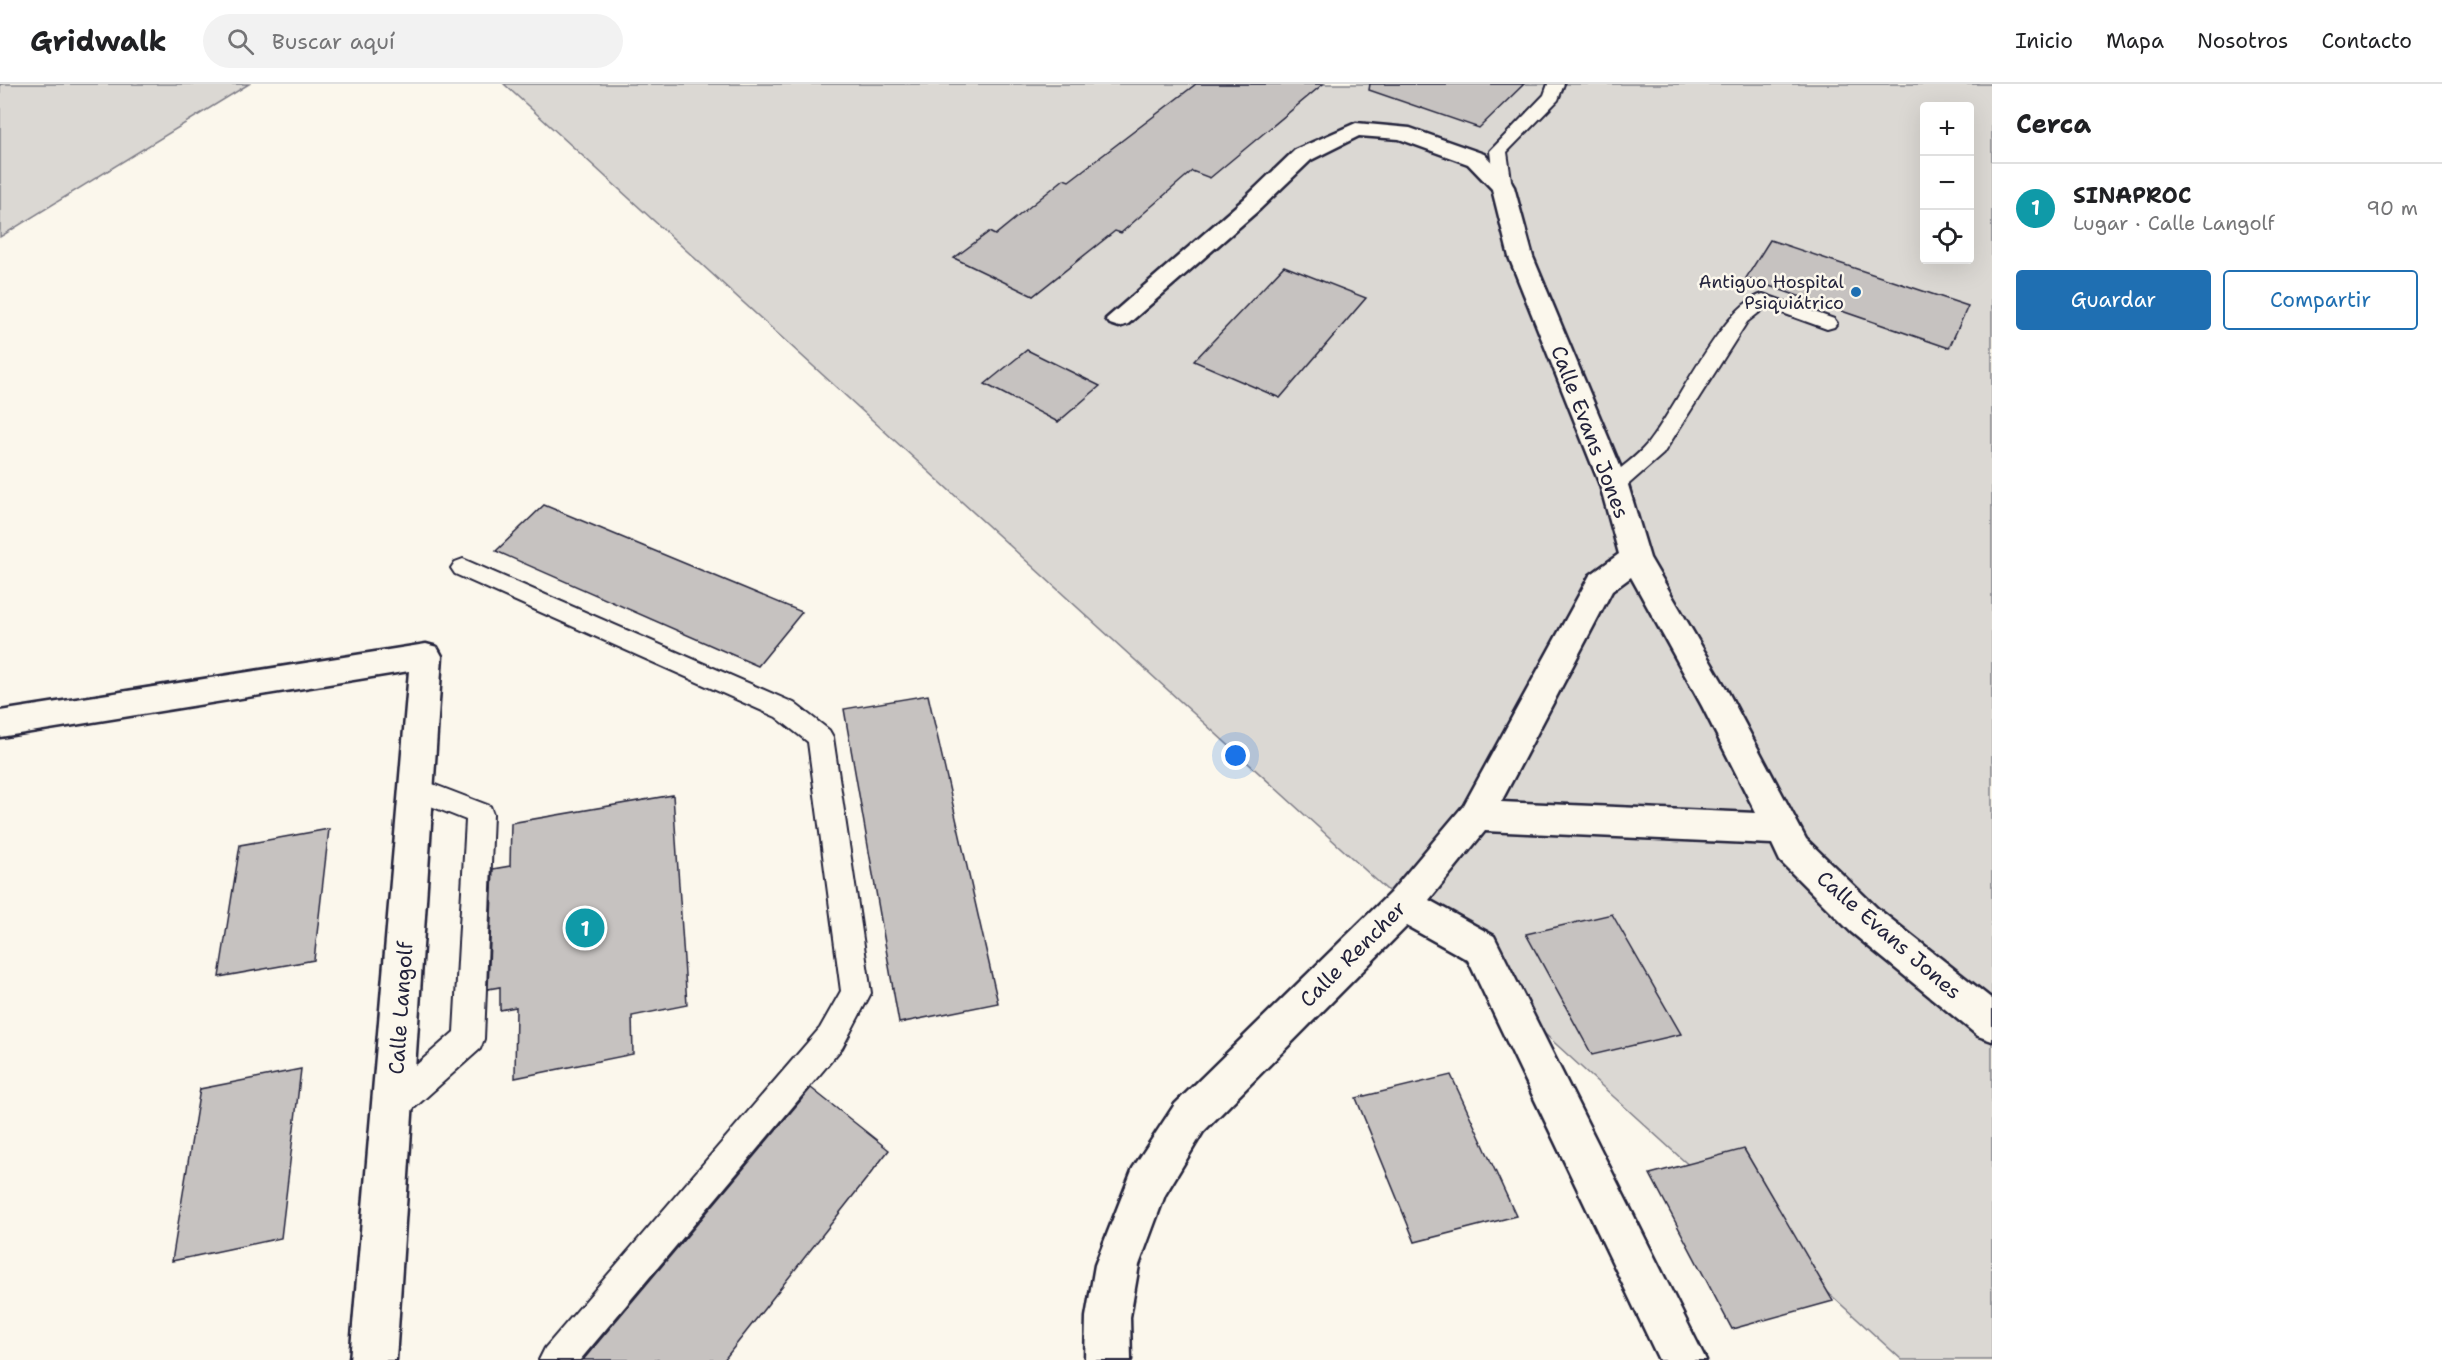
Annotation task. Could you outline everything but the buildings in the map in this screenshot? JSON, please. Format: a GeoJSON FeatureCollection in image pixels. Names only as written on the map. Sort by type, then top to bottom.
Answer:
{"type":"FeatureCollection","features":[{"type":"Feature","properties":{"kind":"street","name":"Calle Evans Jones"},"geometry":{"type":"LineString","coordinates":[[1119,319],[1252,204],[1303,155],[1356,129],[1402,133],[1476,159],[1503,187],[1521,257],[1614,485],[1635,558],[1715,699],[1793,850],[1864,920],[1992,1023]]}},
{"type":"Feature","properties":{"kind":"street","name":"Calle Rencher"},"geometry":{"type":"LineString","coordinates":[[1108,1360],[1108,1317],[1117,1265],[1148,1182],[1189,1118],[1403,905],[1476,816],[1601,583],[1635,558]]}},
{"type":"Feature","properties":{"kind":"street","name":"Calle Langolf"},"geometry":{"type":"LineString","coordinates":[[0,724],[426,656],[373,1360]]}},
{"type":"Feature","properties":{"kind":"street"},"geometry":{"type":"LineString","coordinates":[[1476,816],[1782,829]]}},
{"type":"Feature","properties":{"kind":"street"},"geometry":{"type":"LineString","coordinates":[[1403,905],[1481,948],[1683,1360]]}},
{"type":"Feature","properties":{"kind":"lane"},"geometry":{"type":"LineString","coordinates":[[1503,187],[1498,151],[1552,97],[1556,84]]}},
{"type":"Feature","properties":{"kind":"lane"},"geometry":{"type":"LineString","coordinates":[[1614,485],[1655,449],[1740,318],[1755,306],[1763,300],[1827,323]]}},
{"type":"Feature","properties":{"kind":"lane"},"geometry":{"type":"LineString","coordinates":[[463,568],[785,710],[820,737],[856,993],[831,1038],[557,1360]]}},
{"type":"Feature","properties":{"kind":"lane"},"geometry":{"type":"LineString","coordinates":[[393,1106],[469,1040],[480,814],[417,789]]}},
{"type":"Feature","properties":{"kind":"shaded area"},"geometry":{"type":"Polygon","coordinates":[[[0,84],[249,84],[0,237],[0,84]]]}},
{"type":"Feature","properties":{"kind":"shaded area"},"geometry":{"type":"Polygon","coordinates":[[[504,84],[1992,84],[1992,1360],[1902,1360],[504,84]]]}},
{"type":"Feature","properties":{"kind":"place","name":"Antiguo Hospital Psiquiátrico"},"geometry":{"type":"Point","coordinates":[1856,292]}},
{"type":"Feature","properties":{"kind":"place","name":"SINAPROC"},"geometry":{"type":"Point","coordinates":[585,928]}}]}
